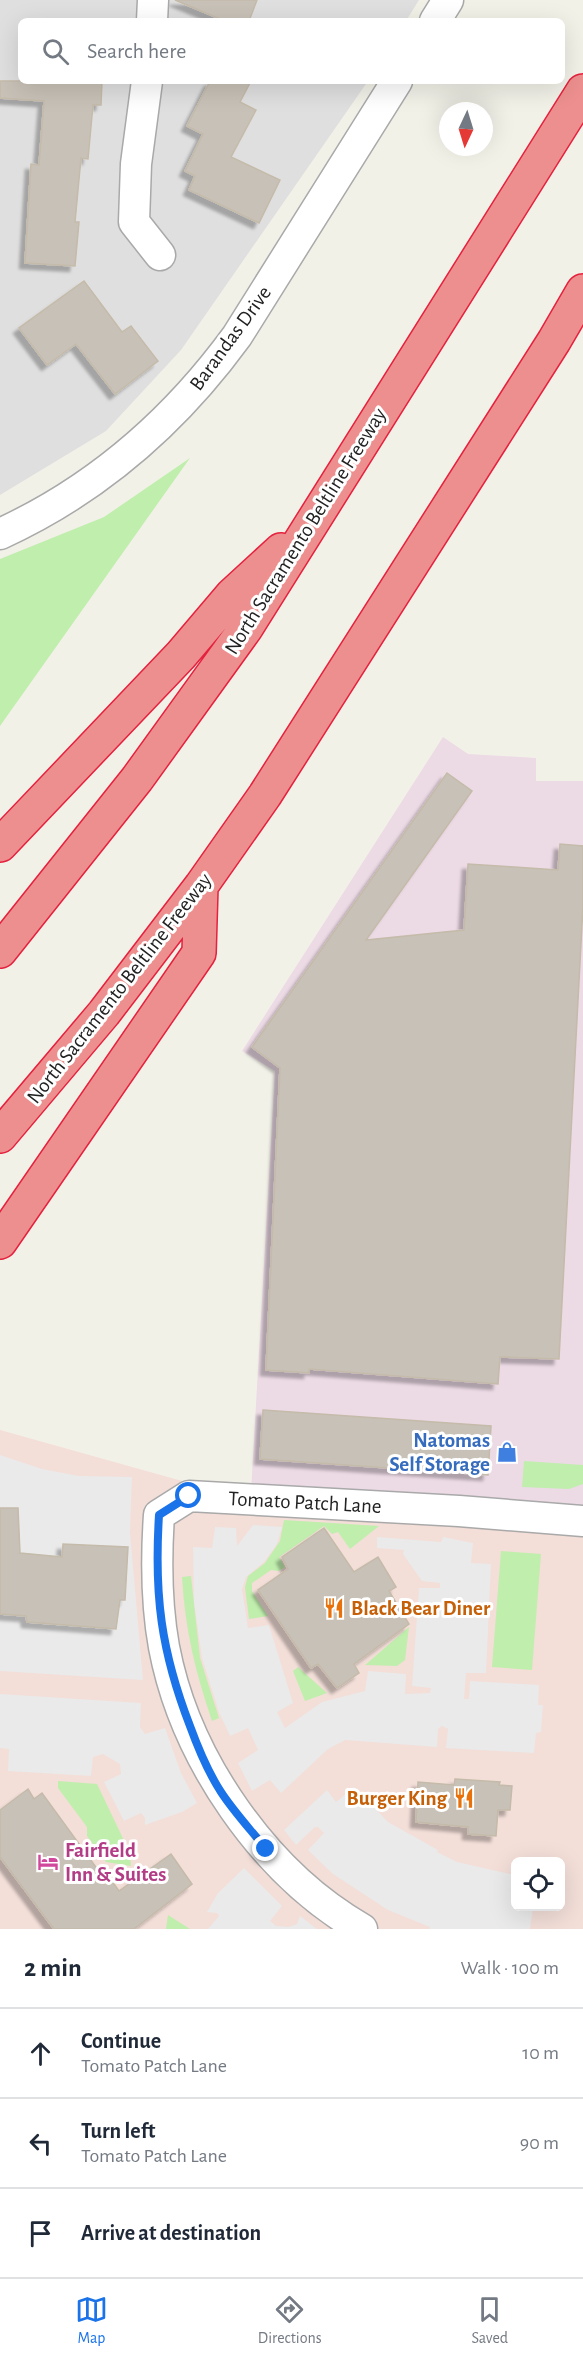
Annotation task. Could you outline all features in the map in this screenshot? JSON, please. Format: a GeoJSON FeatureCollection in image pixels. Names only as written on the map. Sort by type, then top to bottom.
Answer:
{"type":"FeatureCollection","features":[{"type":"Feature","properties":{"kind":"highway","name":"North Sacramento Beltline Freeway"},"geometry":{"type":"LineString","coordinates":[[0,951],[137,779],[246,628],[583,91]]}},
{"type":"Feature","properties":{"kind":"highway","name":"North Sacramento Beltline Freeway"},"geometry":{"type":"LineString","coordinates":[[0,1136],[104,1013],[201,886],[278,775],[554,341],[583,291]]}},
{"type":"Feature","properties":{"kind":"highway"},"geometry":{"type":"LineString","coordinates":[[0,845],[181,655],[232,594],[310,525]]}},
{"type":"Feature","properties":{"kind":"highway"},"geometry":{"type":"LineString","coordinates":[[0,1242],[199,953],[201,886]]}},
{"type":"Feature","properties":{"kind":"street"},"geometry":{"type":"LineString","coordinates":[[152,18],[153,0]]}},
{"type":"Feature","properties":{"kind":"street"},"geometry":{"type":"LineString","coordinates":[[437,18],[448,0]]}},
{"type":"Feature","properties":{"kind":"street"},"geometry":{"type":"LineString","coordinates":[[147,84],[136,164],[134,222],[160,255]]}},
{"type":"Feature","properties":{"kind":"street","name":"Barandas Drive"},"geometry":{"type":"LineString","coordinates":[[0,534],[75,493],[125,457],[171,415],[213,369],[237,336],[395,84]]}},
{"type":"Feature","properties":{"kind":"street","name":"Tomato Patch Lane"},"geometry":{"type":"LineString","coordinates":[[362,1929],[314,1895],[266,1849],[220,1791],[175,1687],[164,1647],[157,1583],[159,1515],[189,1496],[459,1511],[583,1521]]}},
{"type":"Feature","properties":{"kind":"shaded area"},"geometry":{"type":"Polygon","coordinates":[[[0,0],[419,0],[408,18],[18,18],[18,84],[366,84],[181,350],[106,431],[0,495],[0,0]]]}},
{"type":"Feature","properties":{"kind":"shaded area"},"geometry":{"type":"Polygon","coordinates":[[[443,737],[468,754],[536,758],[536,781],[583,781],[583,1509],[251,1492],[275,1071],[242,1051],[443,737]]]}},
{"type":"Feature","properties":{"kind":"shaded area"},"geometry":{"type":"Polygon","coordinates":[[[0,1430],[207,1488],[583,1509],[583,1929],[0,1929],[0,1430]]]}},
{"type":"Feature","properties":{"kind":"shaded area"},"geometry":{"type":"Polygon","coordinates":[[[0,1455],[42,1469],[79,1476],[132,1477],[130,1532],[143,1680],[0,1671],[0,1455]]]}},
{"type":"Feature","properties":{"kind":"shaded area"},"geometry":{"type":"Polygon","coordinates":[[[253,1525],[282,1527],[277,1544],[264,1562],[246,1577],[242,1589],[248,1628],[269,1625],[293,1703],[277,1712],[285,1728],[322,1702],[365,1691],[368,1671],[406,1674],[405,1694],[430,1693],[431,1688],[412,1686],[419,1588],[440,1588],[440,1583],[422,1581],[403,1554],[404,1550],[377,1548],[377,1537],[441,1542],[443,1537],[473,1543],[471,1563],[491,1564],[486,1673],[466,1673],[464,1699],[469,1699],[470,1681],[539,1685],[538,1705],[543,1705],[541,1732],[536,1733],[534,1753],[446,1748],[448,1729],[442,1726],[438,1729],[437,1747],[345,1740],[328,1749],[281,1793],[270,1780],[252,1791],[238,1763],[258,1750],[248,1728],[230,1736],[219,1712],[202,1658],[194,1602],[193,1547],[212,1548],[215,1527],[236,1528],[237,1546],[253,1525]]]}},
{"type":"Feature","properties":{"kind":"shaded area"},"geometry":{"type":"Polygon","coordinates":[[[0,1694],[141,1703],[140,1727],[145,1734],[165,1728],[181,1773],[197,1803],[182,1812],[145,1825],[145,1818],[141,1813],[124,1821],[104,1782],[121,1774],[120,1764],[103,1754],[93,1757],[91,1776],[8,1771],[9,1749],[0,1748],[0,1694]]]}},
{"type":"Feature","properties":{"kind":"shaded area"},"geometry":{"type":"Polygon","coordinates":[[[354,1787],[388,1822],[438,1850],[437,1852],[457,1862],[511,1874],[511,1911],[532,1911],[530,1929],[429,1929],[430,1927],[388,1910],[333,1874],[308,1850],[324,1833],[318,1827],[315,1827],[296,1845],[284,1830],[327,1790],[336,1802],[354,1787]]]}},
{"type":"Feature","properties":{"kind":"shaded area"},"geometry":{"type":"Polygon","coordinates":[[[244,1868],[282,1906],[270,1921],[276,1926],[289,1927],[297,1924],[300,1916],[317,1929],[208,1929],[219,1916],[217,1913],[207,1912],[218,1893],[244,1868]]]}},
{"type":"Feature","properties":{"kind":"green space"},"geometry":{"type":"Polygon","coordinates":[[[190,458],[0,726],[0,559],[104,517],[190,458]]]}},
{"type":"Feature","properties":{"kind":"green space"},"geometry":{"type":"Polygon","coordinates":[[[524,1461],[583,1465],[583,1484],[569,1489],[522,1487],[524,1461]]]}},
{"type":"Feature","properties":{"kind":"green space"},"geometry":{"type":"Polygon","coordinates":[[[284,1520],[379,1526],[350,1549],[338,1532],[332,1534],[324,1526],[279,1557],[285,1567],[279,1571],[271,1570],[252,1583],[252,1591],[268,1616],[249,1619],[245,1587],[248,1576],[265,1563],[280,1541],[284,1520]]]}},
{"type":"Feature","properties":{"kind":"green space"},"geometry":{"type":"Polygon","coordinates":[[[501,1551],[541,1554],[532,1670],[492,1667],[501,1551]]]}},
{"type":"Feature","properties":{"kind":"green space"},"geometry":{"type":"Polygon","coordinates":[[[191,1576],[200,1658],[219,1718],[212,1721],[188,1632],[182,1577],[191,1576]]]}},
{"type":"Feature","properties":{"kind":"green space"},"geometry":{"type":"Polygon","coordinates":[[[409,1627],[405,1660],[397,1666],[365,1665],[409,1627]]]}},
{"type":"Feature","properties":{"kind":"green space"},"geometry":{"type":"Polygon","coordinates":[[[298,1667],[327,1693],[305,1701],[293,1671],[298,1667]]]}},
{"type":"Feature","properties":{"kind":"green space"},"geometry":{"type":"Polygon","coordinates":[[[58,1781],[97,1784],[130,1853],[131,1866],[106,1862],[87,1836],[87,1827],[58,1788],[58,1781]]]}},
{"type":"Feature","properties":{"kind":"green space"},"geometry":{"type":"Polygon","coordinates":[[[168,1915],[190,1929],[166,1929],[168,1915]]]}},
{"type":"Feature","properties":{"kind":"building"},"geometry":{"type":"Polygon","coordinates":[[[175,0],[257,0],[250,18],[218,18],[175,0]]]}},
{"type":"Feature","properties":{"kind":"building"},"geometry":{"type":"Polygon","coordinates":[[[0,81],[18,81],[18,84],[102,84],[101,105],[93,105],[88,159],[81,158],[75,222],[79,222],[75,266],[25,263],[31,164],[39,165],[44,101],[0,98],[0,81]]]}},
{"type":"Feature","properties":{"kind":"building"},"geometry":{"type":"Polygon","coordinates":[[[208,84],[249,84],[240,102],[256,110],[231,157],[280,180],[259,223],[189,190],[195,176],[185,171],[203,134],[187,126],[208,84]]]}},
{"type":"Feature","properties":{"kind":"building"},"geometry":{"type":"Polygon","coordinates":[[[84,281],[122,332],[131,326],[158,361],[115,394],[76,344],[47,365],[19,328],[84,281]]]}},
{"type":"Feature","properties":{"kind":"building"},"geometry":{"type":"Polygon","coordinates":[[[447,773],[472,791],[366,940],[464,930],[468,864],[558,870],[560,844],[583,846],[583,906],[559,1359],[500,1357],[498,1384],[309,1369],[309,1373],[266,1370],[280,1068],[252,1047],[447,773]]]}},
{"type":"Feature","properties":{"kind":"building"},"geometry":{"type":"Polygon","coordinates":[[[263,1410],[491,1426],[488,1475],[260,1459],[263,1410]]]}},
{"type":"Feature","properties":{"kind":"building"},"geometry":{"type":"Polygon","coordinates":[[[0,1508],[18,1508],[20,1553],[62,1557],[63,1544],[128,1547],[125,1600],[120,1600],[116,1629],[27,1622],[26,1616],[0,1614],[0,1508]]]}},
{"type":"Feature","properties":{"kind":"building","name":"Black Bear Diner"},"geometry":{"type":"Polygon","coordinates":[[[324,1528],[354,1572],[378,1557],[396,1587],[389,1591],[409,1624],[354,1664],[359,1673],[337,1688],[318,1664],[311,1668],[258,1590],[288,1569],[282,1557],[324,1528]]]}},
{"type":"Feature","properties":{"kind":"building","name":"Burger King"},"geometry":{"type":"Polygon","coordinates":[[[455,1779],[500,1782],[499,1785],[512,1786],[510,1810],[498,1810],[496,1836],[468,1834],[468,1827],[416,1822],[418,1782],[454,1785],[455,1779]]]}},
{"type":"Feature","properties":{"kind":"building","name":"Fairfield Inn & Suites"},"geometry":{"type":"Polygon","coordinates":[[[28,1789],[34,1799],[42,1793],[98,1870],[102,1867],[119,1891],[171,1854],[192,1884],[134,1929],[54,1929],[0,1857],[0,1810],[28,1789]]]}},
{"type":"Feature","properties":{"kind":"place","name":"Natomas Self Storage"},"geometry":{"type":"Point","coordinates":[507,1452]}},
{"type":"Feature","properties":{"kind":"place","name":"Black Bear Diner"},"geometry":{"type":"Point","coordinates":[334,1608]}},
{"type":"Feature","properties":{"kind":"place","name":"Burger King"},"geometry":{"type":"Point","coordinates":[464,1798]}},
{"type":"Feature","properties":{"kind":"place","name":"Fairfield Inn & Suites"},"geometry":{"type":"Point","coordinates":[48,1862]}},
{"type":"Feature","properties":{"kind":"route"},"geometry":{"type":"LineString","coordinates":[[189,1496],[159,1515],[157,1583],[164,1647],[175,1687],[220,1791],[266,1849]]}}]}
